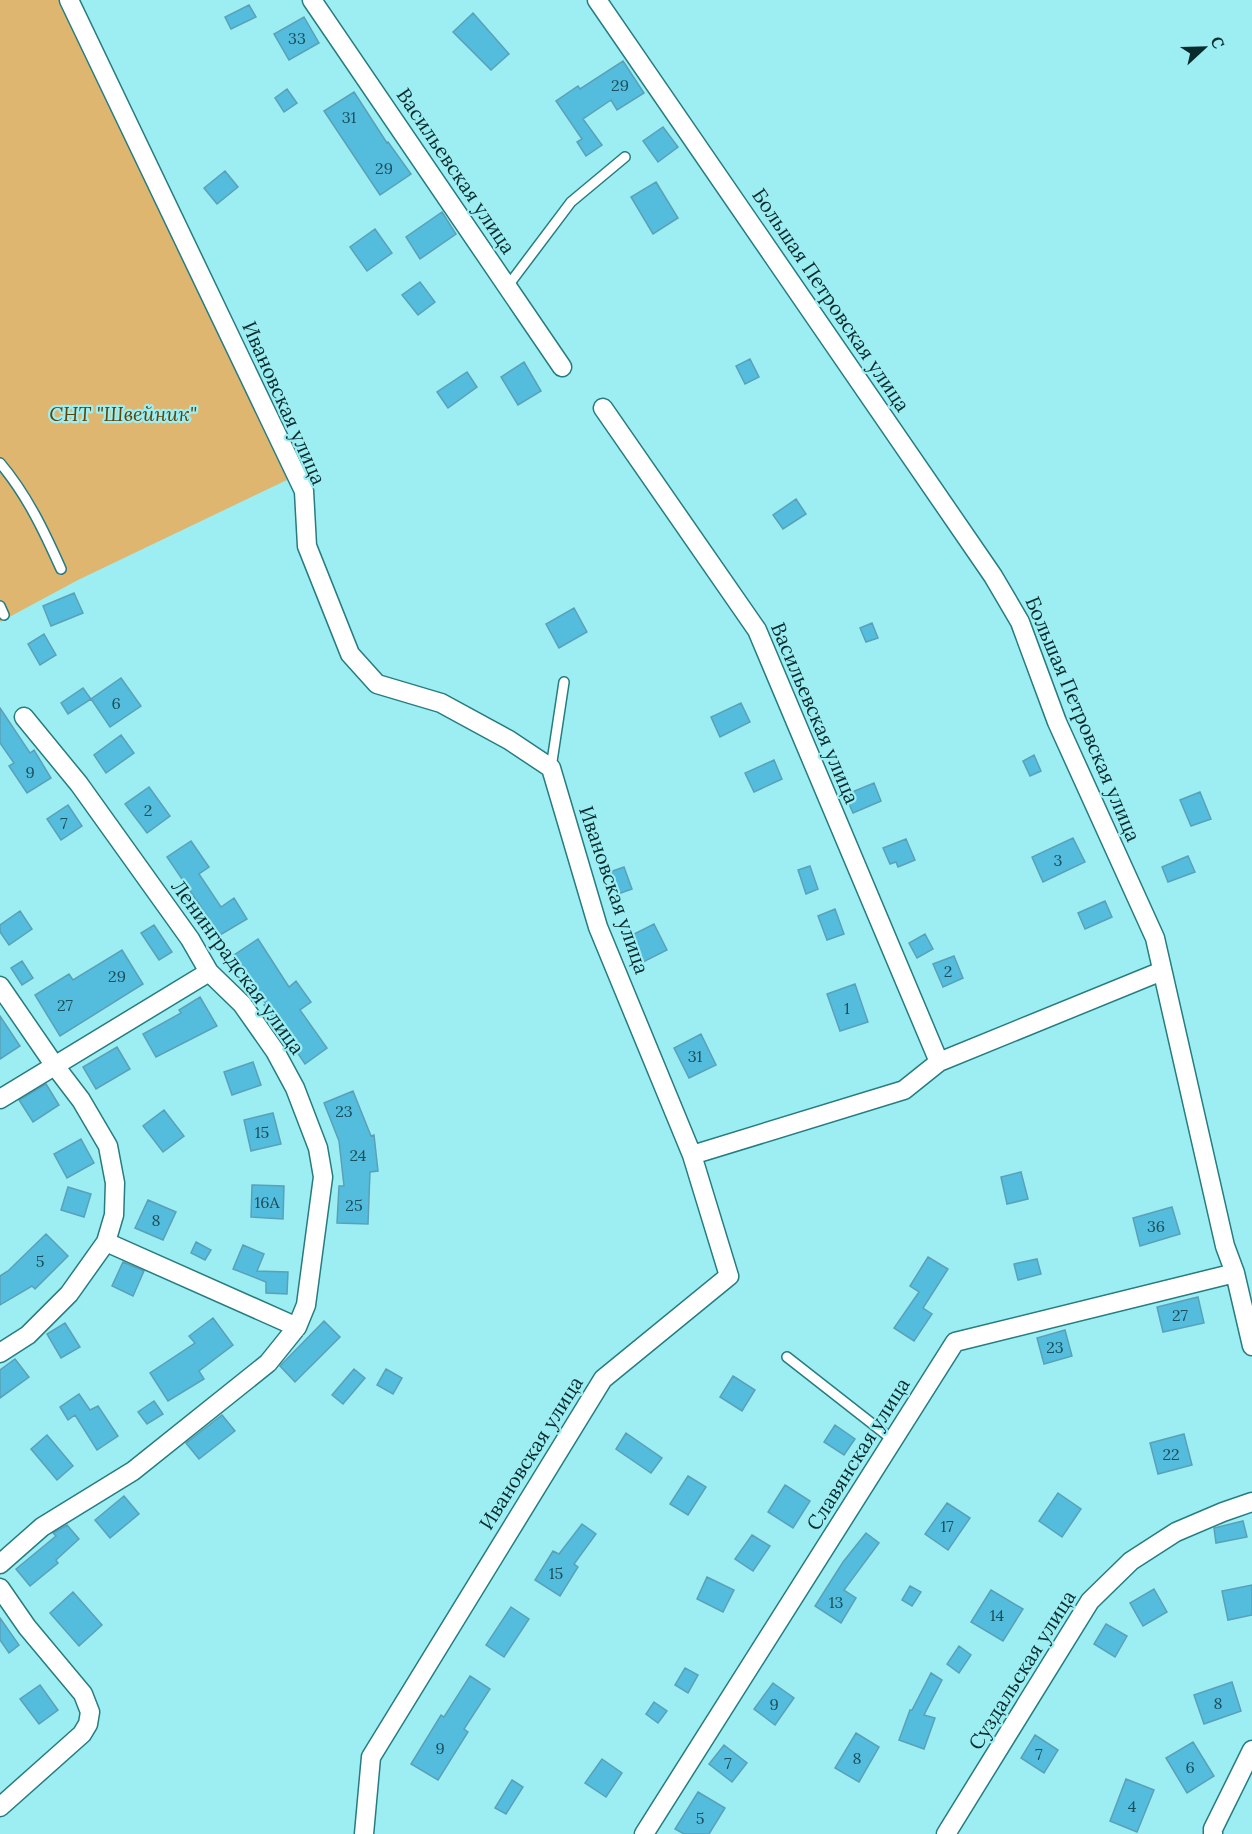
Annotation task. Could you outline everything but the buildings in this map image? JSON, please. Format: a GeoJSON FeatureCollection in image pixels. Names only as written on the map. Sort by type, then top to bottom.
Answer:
{"type":"FeatureCollection","features":[{"type":"Feature","properties":{"kind":"street","name":"Ивановская улица"},"geometry":{"type":"LineString","coordinates":[[69,0],[304,491],[307,546],[350,654],[377,684],[441,703],[509,740],[551,768],[598,927],[692,1155],[729,1276],[603,1379],[371,1757],[364,1834]]}},
{"type":"Feature","properties":{"kind":"street","name":"Васильевская улица"},"geometry":{"type":"LineString","coordinates":[[312,0],[562,367]]}},
{"type":"Feature","properties":{"kind":"street","name":"Большая Петровская улица"},"geometry":{"type":"LineString","coordinates":[[597,0],[993,576],[1020,622],[1057,722],[1155,938],[1225,1246],[1235,1273],[1252,1346]]}},
{"type":"Feature","properties":{"kind":"street","name":"Васильевская улица"},"geometry":{"type":"LineString","coordinates":[[603,408],[757,630],[939,1062]]}},
{"type":"Feature","properties":{"kind":"street","name":"Ленинградская улица"},"geometry":{"type":"LineString","coordinates":[[0,1564],[42,1527],[133,1471],[268,1363],[297,1327],[306,1305],[323,1177],[318,1148],[295,1088],[275,1051],[242,1004],[209,972],[190,939],[79,784],[24,717]]}},
{"type":"Feature","properties":{"kind":"street"},"geometry":{"type":"LineString","coordinates":[[692,1155],[904,1090],[939,1062],[1162,971]]}},
{"type":"Feature","properties":{"kind":"street"},"geometry":{"type":"LineString","coordinates":[[0,1099],[209,972]]}},
{"type":"Feature","properties":{"kind":"street"},"geometry":{"type":"LineString","coordinates":[[0,986],[81,1100],[108,1146],[115,1183],[114,1215],[106,1242],[69,1294],[27,1335],[0,1353]]}},
{"type":"Feature","properties":{"kind":"street"},"geometry":{"type":"LineString","coordinates":[[106,1242],[297,1327]]}},
{"type":"Feature","properties":{"kind":"street","name":"Славянская улица"},"geometry":{"type":"LineString","coordinates":[[644,1834],[955,1342],[1235,1273]]}},
{"type":"Feature","properties":{"kind":"street","name":"Суздальская улица"},"geometry":{"type":"LineString","coordinates":[[946,1834],[1090,1601],[1131,1561],[1176,1532],[1252,1502]]}},
{"type":"Feature","properties":{"kind":"street"},"geometry":{"type":"LineString","coordinates":[[0,1588],[27,1627],[83,1694],[90,1712],[88,1724],[82,1734],[0,1807]]}},
{"type":"Feature","properties":{"kind":"street"},"geometry":{"type":"LineString","coordinates":[[1213,1834],[1213,1829],[1252,1750]]}},
{"type":"Feature","properties":{"kind":"lane"},"geometry":{"type":"LineString","coordinates":[[507,287],[571,202],[625,158]]}},
{"type":"Feature","properties":{"kind":"lane"},"geometry":{"type":"LineString","coordinates":[[0,463],[15,481],[38,518],[61,569]]}},
{"type":"Feature","properties":{"kind":"lane"},"geometry":{"type":"LineString","coordinates":[[551,768],[564,682]]}},
{"type":"Feature","properties":{"kind":"lane"},"geometry":{"type":"LineString","coordinates":[[787,1357],[893,1440]]}},
{"type":"Feature","properties":{"kind":"green space","name":"СНТ \"Швейник\""},"geometry":{"type":"Polygon","coordinates":[[[0,0],[61,0],[289,479],[78,580],[0,622],[0,0]]]}}]}
